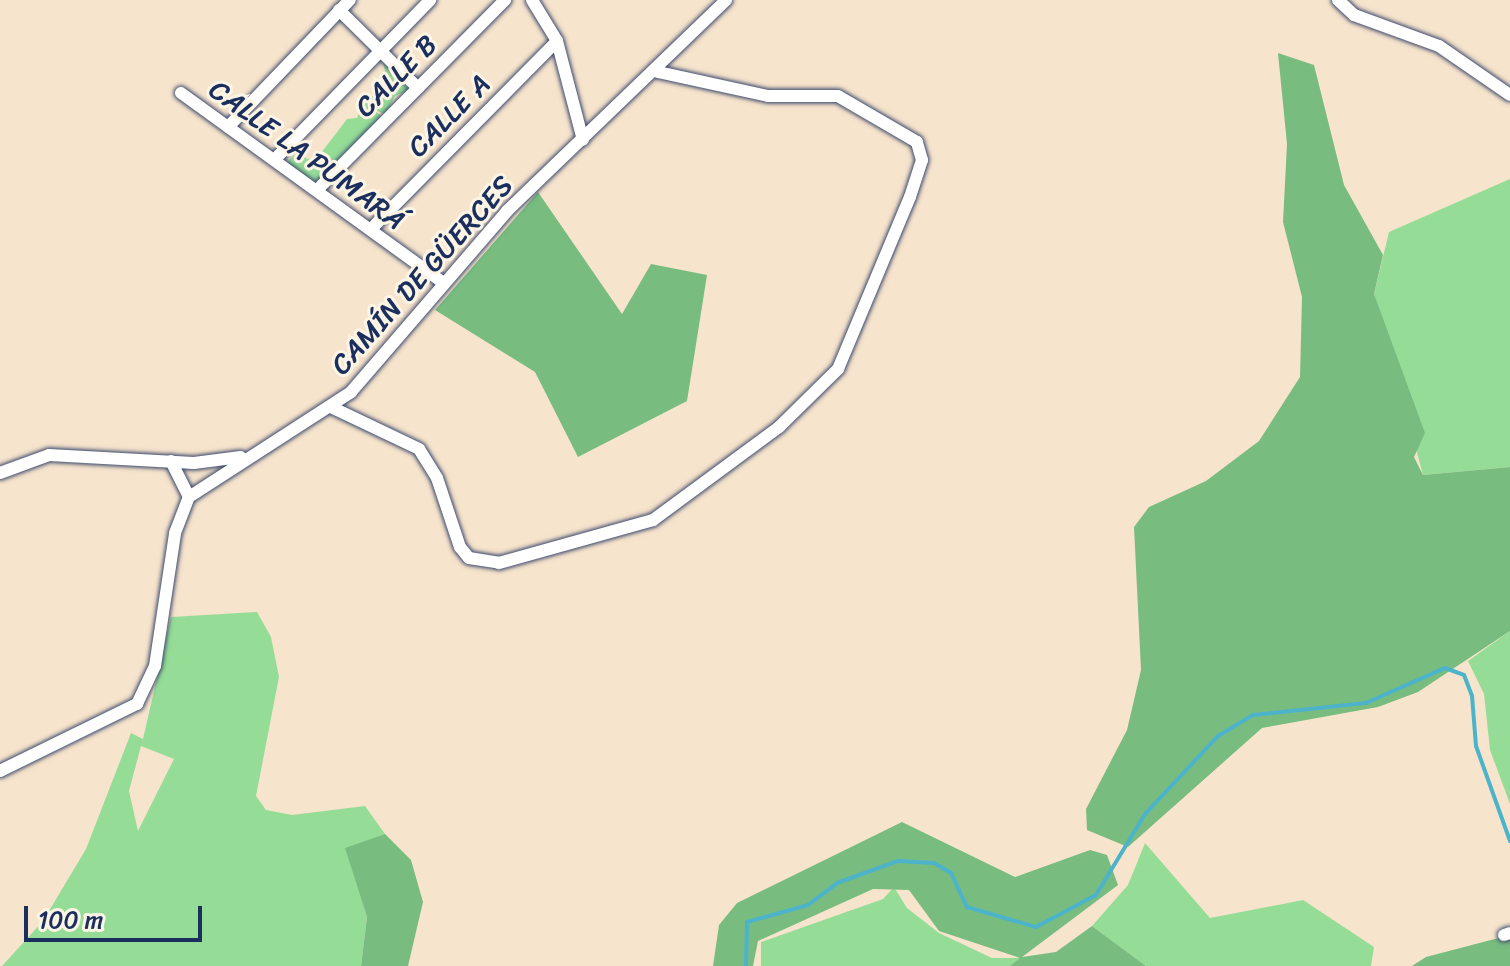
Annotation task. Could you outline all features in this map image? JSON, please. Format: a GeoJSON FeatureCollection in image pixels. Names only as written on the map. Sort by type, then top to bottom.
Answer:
{"type":"FeatureCollection","features":[{"type":"Feature","properties":{"kind":"street"},"geometry":{"type":"LineString","coordinates":[[228,127],[350,0]]}},
{"type":"Feature","properties":{"kind":"street"},"geometry":{"type":"LineString","coordinates":[[278,156],[430,0]]}},
{"type":"Feature","properties":{"kind":"street","name":"CALLE B"},"geometry":{"type":"LineString","coordinates":[[321,186],[505,0]]}},
{"type":"Feature","properties":{"kind":"street"},"geometry":{"type":"LineString","coordinates":[[532,0],[557,41],[583,140]]}},
{"type":"Feature","properties":{"kind":"street","name":"CAMÍN DE GÜERCES"},"geometry":{"type":"LineString","coordinates":[[189,497],[241,457],[331,407],[372,373],[443,283],[583,140],[658,72],[726,0]]}},
{"type":"Feature","properties":{"kind":"street"},"geometry":{"type":"LineString","coordinates":[[1338,0],[1354,15],[1439,46],[1510,95]]}},
{"type":"Feature","properties":{"kind":"street"},"geometry":{"type":"LineString","coordinates":[[339,10],[418,88]]}},
{"type":"Feature","properties":{"kind":"street","name":"CALLE A"},"geometry":{"type":"LineString","coordinates":[[375,225],[557,41]]}},
{"type":"Feature","properties":{"kind":"street"},"geometry":{"type":"LineString","coordinates":[[331,407],[419,449],[437,478],[460,547],[469,558],[499,563],[653,520],[779,427],[838,369],[910,197],[922,160],[917,142],[838,96],[768,96],[658,72]]}},
{"type":"Feature","properties":{"kind":"street","name":"CALLE LA PUMARÁ"},"geometry":{"type":"LineString","coordinates":[[181,93],[443,283]]}},
{"type":"Feature","properties":{"kind":"street"},"geometry":{"type":"LineString","coordinates":[[0,473],[49,455],[171,461],[241,457]]}},
{"type":"Feature","properties":{"kind":"street"},"geometry":{"type":"LineString","coordinates":[[0,771],[121,717],[148,689],[175,533],[189,497],[171,461]]}},
{"type":"Feature","properties":{"kind":"green space"},"geometry":{"type":"Polygon","coordinates":[[[1278,53],[1314,65],[1344,185],[1383,255],[1374,294],[1425,433],[1414,457],[1423,475],[1510,467],[1510,631],[1418,692],[1378,707],[1262,728],[1128,847],[1087,830],[1086,809],[1127,730],[1141,670],[1134,527],[1149,507],[1206,481],[1259,441],[1300,377],[1302,297],[1283,222],[1287,144],[1278,53]]]}},
{"type":"Feature","properties":{"kind":"green space"},"geometry":{"type":"Polygon","coordinates":[[[383,62],[409,90],[395,96],[386,114],[374,110],[382,117],[363,138],[337,164],[322,162],[330,171],[314,186],[284,165],[299,150],[307,159],[318,157],[347,119],[357,118],[363,103],[388,85],[383,62]]]}},
{"type":"Feature","properties":{"kind":"green space"},"geometry":{"type":"Polygon","coordinates":[[[1510,179],[1510,467],[1423,475],[1374,294],[1389,232],[1510,179]]]}},
{"type":"Feature","properties":{"kind":"green space"},"geometry":{"type":"Polygon","coordinates":[[[538,192],[622,314],[651,264],[707,275],[687,401],[578,457],[535,372],[435,310],[538,192]]]}},
{"type":"Feature","properties":{"kind":"green space"},"geometry":{"type":"Polygon","coordinates":[[[257,612],[271,637],[279,677],[256,796],[266,810],[292,815],[365,806],[385,834],[346,849],[367,917],[361,966],[2,966],[43,921],[86,849],[131,733],[143,739],[171,617],[257,612]],[[141,746],[129,791],[138,831],[174,759],[141,746]]]}},
{"type":"Feature","properties":{"kind":"green space"},"geometry":{"type":"Polygon","coordinates":[[[1510,631],[1510,804],[1490,750],[1484,694],[1468,661],[1510,631]]]}},
{"type":"Feature","properties":{"kind":"green space"},"geometry":{"type":"Polygon","coordinates":[[[902,822],[1015,877],[1090,850],[1107,855],[1118,885],[1022,957],[1056,952],[1092,926],[1146,966],[1010,966],[1020,958],[939,931],[909,890],[873,889],[758,941],[753,966],[713,966],[719,925],[737,903],[902,822]]]}},
{"type":"Feature","properties":{"kind":"green space"},"geometry":{"type":"Polygon","coordinates":[[[385,834],[411,860],[423,902],[408,966],[361,966],[367,917],[345,848],[385,834]]]}},
{"type":"Feature","properties":{"kind":"green space"},"geometry":{"type":"Polygon","coordinates":[[[1145,843],[1210,918],[1303,900],[1374,947],[1371,966],[1146,966],[1092,926],[1128,885],[1145,843]]]}},
{"type":"Feature","properties":{"kind":"green space"},"geometry":{"type":"Polygon","coordinates":[[[894,887],[907,908],[939,933],[992,958],[1021,958],[1010,966],[761,966],[761,942],[883,899],[894,887]]]}},
{"type":"Feature","properties":{"kind":"green space"},"geometry":{"type":"Polygon","coordinates":[[[1510,935],[1510,966],[1412,966],[1426,957],[1510,935]]]}},
{"type":"Feature","properties":{"kind":"waterway"},"geometry":{"type":"LineString","coordinates":[[746,966],[747,922],[808,905],[837,883],[898,861],[934,863],[951,873],[967,907],[1036,927],[1096,895],[1145,814],[1218,736],[1253,715],[1366,703],[1445,668],[1464,675],[1472,696],[1476,746],[1510,841]]}}]}
